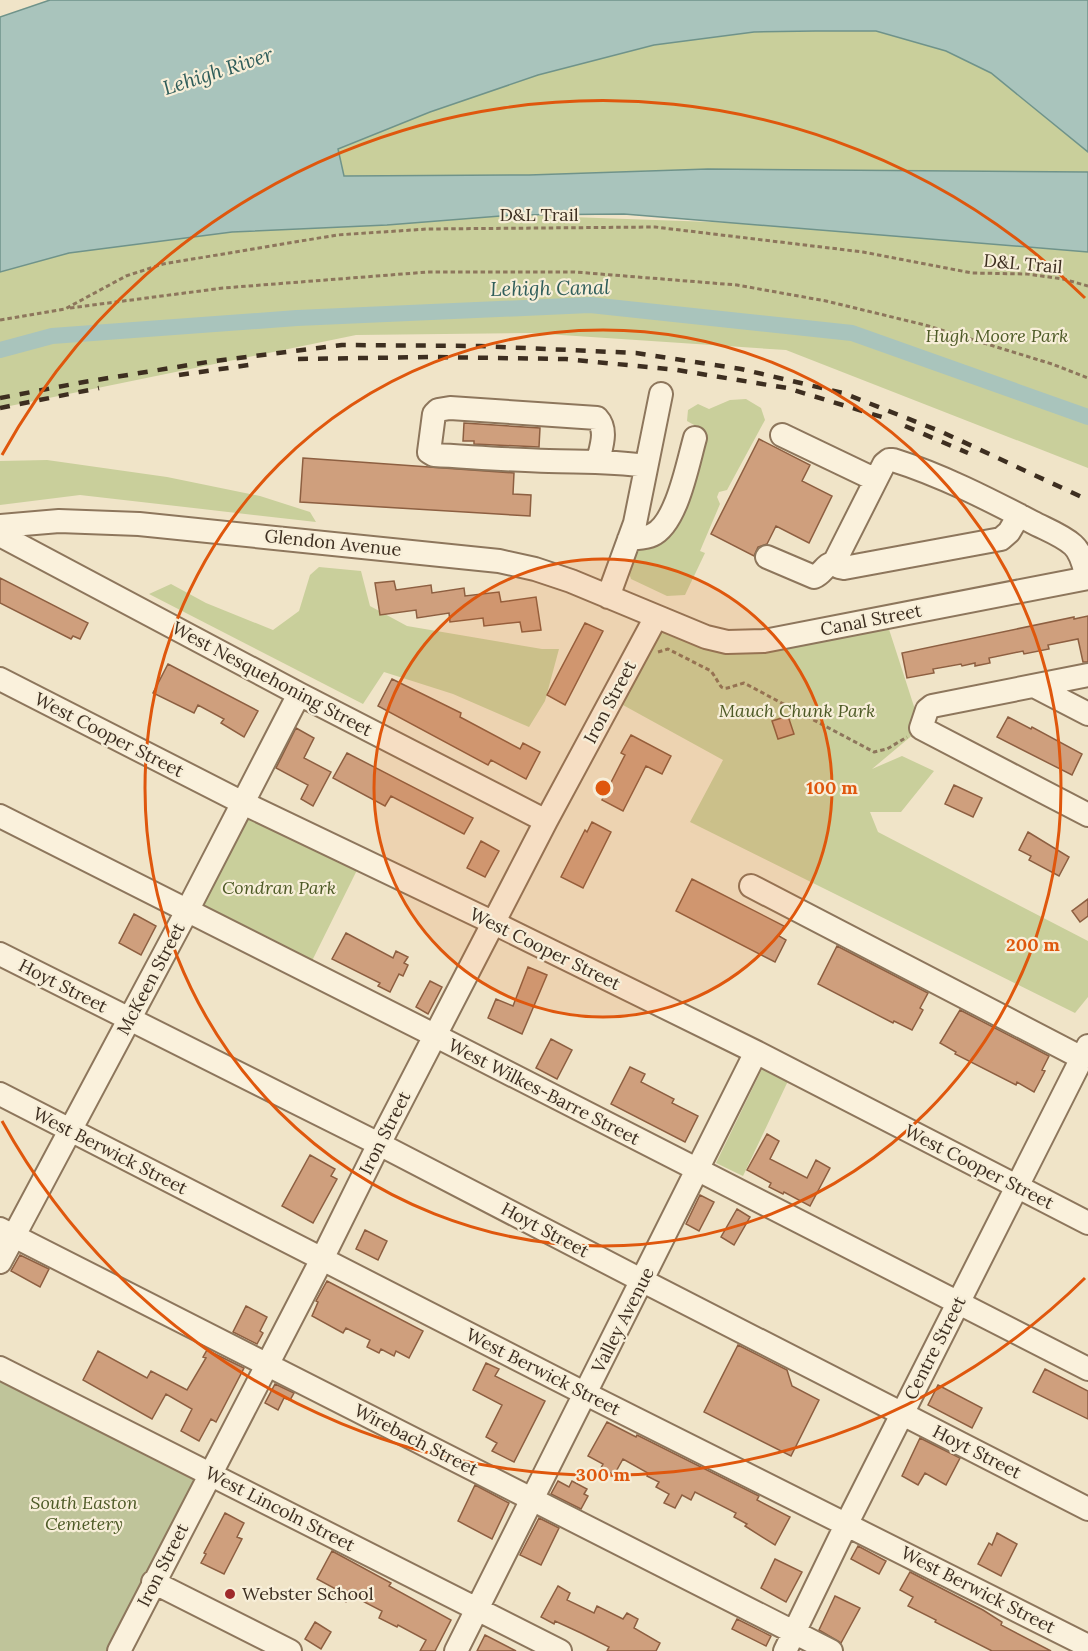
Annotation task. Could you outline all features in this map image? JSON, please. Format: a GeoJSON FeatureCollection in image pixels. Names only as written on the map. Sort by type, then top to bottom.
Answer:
{"type":"FeatureCollection","features":[{"type":"Feature","properties":{"kind":"street"},"geometry":{"type":"LineString","coordinates":[[608,597],[635,523],[661,394]]}},
{"type":"Feature","properties":{"kind":"street"},"geometry":{"type":"LineString","coordinates":[[598,461],[603,430],[602,423],[597,418],[450,408],[438,410],[434,414],[429,452],[434,455],[548,461],[598,461],[615,461],[646,466]]}},
{"type":"Feature","properties":{"kind":"street"},"geometry":{"type":"LineString","coordinates":[[782,435],[876,480]]}},
{"type":"Feature","properties":{"kind":"street"},"geometry":{"type":"LineString","coordinates":[[629,539],[652,535],[668,519],[684,482],[695,438]]}},
{"type":"Feature","properties":{"kind":"street"},"geometry":{"type":"LineString","coordinates":[[1019,515],[1010,532],[1001,539],[844,568],[839,567],[836,559],[884,464],[893,460],[965,489],[1019,515],[1072,544],[1079,552],[1088,578]]}},
{"type":"Feature","properties":{"kind":"street","name":"Glendon Avenue"},"geometry":{"type":"LineString","coordinates":[[0,526],[59,521],[122,523],[483,559],[550,574],[656,617]]}},
{"type":"Feature","properties":{"kind":"street","name":"West Nesquehoning Street"},"geometry":{"type":"LineString","coordinates":[[0,535],[299,694],[546,821]]}},
{"type":"Feature","properties":{"kind":"street"},"geometry":{"type":"LineString","coordinates":[[767,557],[814,577],[829,563],[837,562]]}},
{"type":"Feature","properties":{"kind":"street","name":"Canal Street"},"geometry":{"type":"LineString","coordinates":[[656,617],[717,640],[756,642],[1088,578]]}},
{"type":"Feature","properties":{"kind":"street","name":"Iron Street"},"geometry":{"type":"LineString","coordinates":[[119,1651],[546,821],[656,617]]}},
{"type":"Feature","properties":{"kind":"street"},"geometry":{"type":"LineString","coordinates":[[1088,675],[932,706],[927,710],[921,728],[1088,815]]}},
{"type":"Feature","properties":{"kind":"street","name":"West Cooper Street"},"geometry":{"type":"LineString","coordinates":[[0,679],[243,803],[756,1052],[1088,1223]]}},
{"type":"Feature","properties":{"kind":"street"},"geometry":{"type":"LineString","coordinates":[[1034,686],[1088,714]]}},
{"type":"Feature","properties":{"kind":"street","name":"McKeen Street"},"geometry":{"type":"LineString","coordinates":[[0,1262],[7,1233],[70,1130],[299,694]]}},
{"type":"Feature","properties":{"kind":"street","name":"West Wilkes-Barre Street"},"geometry":{"type":"LineString","coordinates":[[0,816],[1088,1369]]}},
{"type":"Feature","properties":{"kind":"street"},"geometry":{"type":"LineString","coordinates":[[751,886],[1085,1052]]}},
{"type":"Feature","properties":{"kind":"street","name":"Hoyt Street"},"geometry":{"type":"LineString","coordinates":[[0,954],[379,1144],[1088,1509]]}},
{"type":"Feature","properties":{"kind":"street","name":"Valley Avenue"},"geometry":{"type":"LineString","coordinates":[[456,1651],[756,1052]]}},
{"type":"Feature","properties":{"kind":"street","name":"Centre Street"},"geometry":{"type":"LineString","coordinates":[[789,1642],[1017,1187],[1079,1086],[1085,1052]]}},
{"type":"Feature","properties":{"kind":"street","name":"West Berwick Street"},"geometry":{"type":"LineString","coordinates":[[0,1094],[586,1394],[847,1523],[1088,1646]]}},
{"type":"Feature","properties":{"kind":"street","name":"Wirebach Street"},"geometry":{"type":"LineString","coordinates":[[7,1233],[533,1499],[789,1642],[831,1651]]}},
{"type":"Feature","properties":{"kind":"street","name":"West Lincoln Street"},"geometry":{"type":"LineString","coordinates":[[0,1368],[560,1651]]}},
{"type":"Feature","properties":{"kind":"street"},"geometry":{"type":"LineString","coordinates":[[153,1582],[290,1651]]}},
{"type":"Feature","properties":{"kind":"path","name":"D&L Trail"},"geometry":{"type":"LineString","coordinates":[[0,320],[65,309],[126,276],[163,264],[337,235],[427,229],[655,227],[863,252],[972,273],[1027,274],[1063,279],[1088,286]]}},
{"type":"Feature","properties":{"kind":"path"},"geometry":{"type":"LineString","coordinates":[[65,309],[224,288],[428,272],[575,272],[737,285],[826,302],[925,325],[1052,364],[1088,378]]}},
{"type":"Feature","properties":{"kind":"path"},"geometry":{"type":"LineString","coordinates":[[641,644],[658,652],[668,649],[711,671],[714,673],[717,684],[722,688],[727,689],[744,683],[874,752],[887,749],[921,728]]}},
{"type":"Feature","properties":{"kind":"green space"},"geometry":{"type":"Polygon","coordinates":[[[876,31],[946,51],[991,73],[1088,152],[1088,172],[708,169],[529,175],[344,176],[338,149],[430,112],[538,75],[654,45],[754,32],[876,31]]]}},
{"type":"Feature","properties":{"kind":"green space","name":"Hugh Moore Park"},"geometry":{"type":"Polygon","coordinates":[[[514,215],[740,223],[1088,252],[1088,468],[786,350],[531,333],[356,335],[0,408],[0,272],[75,251],[232,232],[514,215]]]}},
{"type":"Feature","properties":{"kind":"green space"},"geometry":{"type":"Polygon","coordinates":[[[746,399],[761,408],[765,420],[727,490],[719,492],[717,497],[720,504],[700,551],[705,553],[685,595],[667,596],[631,579],[627,567],[636,550],[690,496],[704,452],[703,430],[687,421],[688,410],[698,404],[709,409],[730,400],[746,399]]]}},
{"type":"Feature","properties":{"kind":"green space"},"geometry":{"type":"Polygon","coordinates":[[[47,460],[167,477],[260,496],[310,512],[316,522],[80,495],[0,505],[0,461],[47,460]]]}},
{"type":"Feature","properties":{"kind":"green space"},"geometry":{"type":"Polygon","coordinates":[[[319,567],[361,571],[370,606],[407,626],[542,649],[559,649],[545,701],[529,727],[453,694],[384,672],[363,704],[149,594],[171,584],[206,603],[273,630],[299,611],[310,575],[319,567]]]}},
{"type":"Feature","properties":{"kind":"green space","name":"Mauch Chunk Park"},"geometry":{"type":"Polygon","coordinates":[[[656,617],[748,642],[885,617],[921,728],[872,769],[902,756],[934,771],[901,812],[870,812],[878,832],[1088,941],[1088,997],[1075,1013],[690,822],[723,760],[612,699],[656,617]]]}},
{"type":"Feature","properties":{"kind":"green space","name":"Condran Park"},"geometry":{"type":"Polygon","coordinates":[[[243,803],[362,860],[307,971],[187,911],[243,803]]]}},
{"type":"Feature","properties":{"kind":"green space"},"geometry":{"type":"Polygon","coordinates":[[[763,1067],[788,1081],[743,1176],[716,1163],[763,1067]]]}},
{"type":"Feature","properties":{"kind":"green space","name":"South Easton Cemetery"},"geometry":{"type":"Polygon","coordinates":[[[0,1377],[197,1477],[106,1651],[0,1651],[0,1377]]]}},
{"type":"Feature","properties":{"kind":"water","name":"Lehigh River"},"geometry":{"type":"Polygon","coordinates":[[[50,0],[1088,0],[1088,152],[991,73],[946,51],[876,31],[754,32],[654,45],[538,75],[430,112],[338,149],[344,176],[529,175],[708,169],[1088,172],[1088,252],[624,214],[514,215],[387,225],[232,232],[69,253],[0,272],[0,17],[50,0]]]}},
{"type":"Feature","properties":{"kind":"building"},"geometry":{"type":"Polygon","coordinates":[[[464,423],[540,428],[539,447],[474,444],[474,441],[463,441],[464,423]]]}},
{"type":"Feature","properties":{"kind":"building"},"geometry":{"type":"Polygon","coordinates":[[[759,439],[810,465],[802,481],[832,496],[809,543],[776,526],[767,544],[758,547],[754,556],[711,534],[759,439]]]}},
{"type":"Feature","properties":{"kind":"building"},"geometry":{"type":"Polygon","coordinates":[[[303,458],[514,473],[513,494],[531,495],[530,516],[300,502],[303,458]]]}},
{"type":"Feature","properties":{"kind":"building"},"geometry":{"type":"Polygon","coordinates":[[[0,578],[88,623],[80,639],[73,636],[71,639],[0,603],[0,578]]]}},
{"type":"Feature","properties":{"kind":"building"},"geometry":{"type":"Polygon","coordinates":[[[394,581],[396,590],[431,585],[432,593],[464,588],[465,596],[499,592],[501,602],[536,597],[541,630],[522,632],[520,622],[484,626],[483,618],[450,622],[449,613],[417,618],[416,610],[380,615],[375,583],[394,581]]]}},
{"type":"Feature","properties":{"kind":"building"},"geometry":{"type":"Polygon","coordinates":[[[1088,616],[1088,662],[1083,662],[1078,639],[1048,645],[1049,649],[1024,654],[1023,651],[989,658],[990,663],[975,666],[975,663],[962,666],[961,664],[933,669],[934,673],[907,678],[902,653],[1088,616]]]}},
{"type":"Feature","properties":{"kind":"building"},"geometry":{"type":"Polygon","coordinates":[[[585,623],[603,631],[565,705],[547,695],[585,623]]]}},
{"type":"Feature","properties":{"kind":"building"},"geometry":{"type":"Polygon","coordinates":[[[168,664],[258,711],[244,737],[221,723],[224,719],[198,705],[194,713],[153,693],[168,664]]]}},
{"type":"Feature","properties":{"kind":"building"},"geometry":{"type":"Polygon","coordinates":[[[392,679],[461,713],[460,717],[520,749],[523,743],[540,752],[526,779],[491,760],[488,765],[378,706],[392,679]]]}},
{"type":"Feature","properties":{"kind":"building"},"geometry":{"type":"Polygon","coordinates":[[[788,716],[794,734],[778,739],[772,721],[788,716]]]}},
{"type":"Feature","properties":{"kind":"building"},"geometry":{"type":"Polygon","coordinates":[[[1008,717],[1082,754],[1072,775],[997,737],[1008,717]]]}},
{"type":"Feature","properties":{"kind":"building"},"geometry":{"type":"Polygon","coordinates":[[[296,728],[314,738],[304,758],[331,772],[313,806],[301,799],[308,785],[276,768],[296,728]]]}},
{"type":"Feature","properties":{"kind":"building"},"geometry":{"type":"Polygon","coordinates":[[[631,735],[671,756],[662,774],[646,766],[623,811],[602,800],[625,755],[621,753],[631,735]]]}},
{"type":"Feature","properties":{"kind":"building"},"geometry":{"type":"Polygon","coordinates":[[[347,753],[473,818],[464,834],[391,796],[385,806],[333,778],[347,753]]]}},
{"type":"Feature","properties":{"kind":"building"},"geometry":{"type":"Polygon","coordinates":[[[954,785],[982,798],[973,817],[945,804],[954,785]]]}},
{"type":"Feature","properties":{"kind":"building"},"geometry":{"type":"Polygon","coordinates":[[[592,822],[611,832],[583,888],[561,877],[585,830],[587,832],[592,822]]]}},
{"type":"Feature","properties":{"kind":"building"},"geometry":{"type":"Polygon","coordinates":[[[1028,832],[1069,857],[1059,876],[1029,860],[1031,856],[1019,850],[1028,832]]]}},
{"type":"Feature","properties":{"kind":"building"},"geometry":{"type":"Polygon","coordinates":[[[481,841],[499,851],[485,877],[467,868],[481,841]]]}},
{"type":"Feature","properties":{"kind":"building"},"geometry":{"type":"Polygon","coordinates":[[[692,879],[784,926],[779,936],[786,940],[775,962],[676,911],[692,879]]]}},
{"type":"Feature","properties":{"kind":"building"},"geometry":{"type":"Polygon","coordinates":[[[1088,899],[1088,916],[1080,922],[1072,911],[1088,899]]]}},
{"type":"Feature","properties":{"kind":"building"},"geometry":{"type":"Polygon","coordinates":[[[134,914],[156,926],[141,955],[119,943],[134,914]]]}},
{"type":"Feature","properties":{"kind":"building"},"geometry":{"type":"Polygon","coordinates":[[[346,933],[393,958],[396,951],[408,957],[404,963],[408,965],[403,976],[399,974],[390,992],[378,986],[380,983],[332,959],[346,933]]]}},
{"type":"Feature","properties":{"kind":"building"},"geometry":{"type":"Polygon","coordinates":[[[837,946],[928,993],[920,1008],[923,1010],[912,1030],[894,1021],[893,1023],[818,984],[837,946]]]}},
{"type":"Feature","properties":{"kind":"building"},"geometry":{"type":"Polygon","coordinates":[[[528,967],[547,975],[522,1034],[488,1018],[496,999],[513,1006],[528,967]]]}},
{"type":"Feature","properties":{"kind":"building"},"geometry":{"type":"Polygon","coordinates":[[[430,981],[442,987],[428,1014],[416,1007],[430,981]]]}},
{"type":"Feature","properties":{"kind":"building"},"geometry":{"type":"Polygon","coordinates":[[[960,1010],[1049,1056],[1042,1070],[1045,1071],[1034,1092],[955,1054],[956,1052],[940,1043],[960,1010]]]}},
{"type":"Feature","properties":{"kind":"building"},"geometry":{"type":"Polygon","coordinates":[[[551,1039],[572,1050],[557,1079],[536,1068],[551,1039]]]}},
{"type":"Feature","properties":{"kind":"building"},"geometry":{"type":"Polygon","coordinates":[[[630,1067],[645,1074],[641,1082],[674,1099],[672,1103],[698,1116],[685,1142],[611,1104],[630,1067]]]}},
{"type":"Feature","properties":{"kind":"building"},"geometry":{"type":"Polygon","coordinates":[[[767,1134],[779,1141],[770,1159],[807,1178],[816,1160],[830,1168],[810,1206],[769,1187],[771,1183],[747,1170],[767,1134]]]}},
{"type":"Feature","properties":{"kind":"building"},"geometry":{"type":"Polygon","coordinates":[[[310,1155],[335,1169],[331,1176],[337,1179],[313,1223],[282,1206],[310,1155]]]}},
{"type":"Feature","properties":{"kind":"building"},"geometry":{"type":"Polygon","coordinates":[[[700,1195],[714,1202],[699,1231],[686,1224],[700,1195]]]}},
{"type":"Feature","properties":{"kind":"building"},"geometry":{"type":"Polygon","coordinates":[[[737,1209],[750,1217],[734,1245],[721,1237],[737,1209]]]}},
{"type":"Feature","properties":{"kind":"building"},"geometry":{"type":"Polygon","coordinates":[[[365,1230],[387,1241],[378,1260],[356,1249],[365,1230]]]}},
{"type":"Feature","properties":{"kind":"building"},"geometry":{"type":"Polygon","coordinates":[[[20,1255],[49,1269],[40,1287],[11,1271],[20,1255]]]}},
{"type":"Feature","properties":{"kind":"building"},"geometry":{"type":"Polygon","coordinates":[[[327,1281],[423,1331],[409,1358],[396,1351],[394,1356],[381,1349],[379,1353],[367,1347],[370,1340],[346,1328],[343,1333],[312,1316],[318,1302],[316,1301],[327,1281]]]}},
{"type":"Feature","properties":{"kind":"building"},"geometry":{"type":"Polygon","coordinates":[[[246,1306],[267,1317],[260,1331],[263,1333],[257,1344],[233,1332],[246,1306]]]}},
{"type":"Feature","properties":{"kind":"building"},"geometry":{"type":"Polygon","coordinates":[[[738,1345],[787,1370],[792,1386],[819,1400],[791,1456],[704,1412],[738,1345]]]}},
{"type":"Feature","properties":{"kind":"building"},"geometry":{"type":"Polygon","coordinates":[[[207,1350],[244,1368],[216,1422],[211,1419],[199,1441],[181,1431],[192,1409],[166,1394],[152,1419],[83,1380],[98,1351],[147,1378],[151,1371],[187,1390],[206,1358],[203,1357],[207,1350]]]}},
{"type":"Feature","properties":{"kind":"building"},"geometry":{"type":"Polygon","coordinates":[[[486,1363],[499,1369],[495,1376],[545,1401],[514,1462],[492,1451],[497,1443],[486,1437],[502,1405],[473,1390],[486,1363]]]}},
{"type":"Feature","properties":{"kind":"building"},"geometry":{"type":"Polygon","coordinates":[[[1045,1369],[1088,1391],[1088,1419],[1033,1392],[1045,1369]]]}},
{"type":"Feature","properties":{"kind":"building"},"geometry":{"type":"Polygon","coordinates":[[[275,1384],[294,1393],[290,1400],[284,1398],[278,1410],[265,1403],[275,1384]]]}},
{"type":"Feature","properties":{"kind":"building"},"geometry":{"type":"Polygon","coordinates":[[[938,1385],[982,1408],[972,1428],[928,1405],[938,1385]]]}},
{"type":"Feature","properties":{"kind":"building"},"geometry":{"type":"Polygon","coordinates":[[[607,1422],[759,1496],[757,1500],[790,1517],[775,1545],[734,1517],[736,1513],[695,1492],[691,1500],[682,1495],[675,1508],[664,1503],[669,1494],[656,1487],[659,1482],[623,1459],[614,1475],[601,1468],[603,1464],[588,1456],[607,1422]]]}},
{"type":"Feature","properties":{"kind":"building"},"geometry":{"type":"Polygon","coordinates":[[[920,1438],[960,1458],[946,1485],[925,1473],[918,1485],[902,1476],[920,1438]]]}},
{"type":"Feature","properties":{"kind":"building"},"geometry":{"type":"Polygon","coordinates":[[[558,1481],[569,1487],[572,1481],[587,1489],[584,1494],[588,1496],[581,1509],[551,1494],[558,1481]]]}},
{"type":"Feature","properties":{"kind":"building"},"geometry":{"type":"Polygon","coordinates":[[[475,1485],[509,1503],[492,1539],[458,1521],[475,1485]]]}},
{"type":"Feature","properties":{"kind":"building"},"geometry":{"type":"Polygon","coordinates":[[[225,1513],[244,1523],[237,1537],[242,1539],[224,1574],[201,1563],[225,1513]]]}},
{"type":"Feature","properties":{"kind":"building"},"geometry":{"type":"Polygon","coordinates":[[[539,1518],[559,1528],[541,1565],[520,1555],[539,1518]]]}},
{"type":"Feature","properties":{"kind":"building"},"geometry":{"type":"Polygon","coordinates":[[[997,1533],[1017,1544],[1001,1576],[978,1564],[989,1543],[992,1545],[997,1533]]]}},
{"type":"Feature","properties":{"kind":"building"},"geometry":{"type":"Polygon","coordinates":[[[858,1546],[886,1561],[879,1574],[851,1559],[858,1546]]]}},
{"type":"Feature","properties":{"kind":"building"},"geometry":{"type":"Polygon","coordinates":[[[332,1551],[391,1583],[389,1586],[451,1620],[435,1651],[420,1651],[426,1640],[379,1618],[382,1611],[349,1594],[346,1602],[331,1594],[334,1588],[317,1579],[332,1551]]]}},
{"type":"Feature","properties":{"kind":"building"},"geometry":{"type":"Polygon","coordinates":[[[775,1559],[802,1572],[786,1602],[761,1588],[775,1559]]]}},
{"type":"Feature","properties":{"kind":"building"},"geometry":{"type":"Polygon","coordinates":[[[910,1572],[983,1610],[1002,1622],[1001,1625],[1051,1651],[992,1651],[935,1622],[936,1620],[908,1606],[913,1597],[900,1590],[910,1572]]]}},
{"type":"Feature","properties":{"kind":"building"},"geometry":{"type":"Polygon","coordinates":[[[558,1586],[570,1593],[567,1600],[594,1613],[597,1606],[623,1619],[627,1613],[638,1619],[634,1628],[660,1643],[656,1651],[607,1651],[609,1647],[555,1621],[554,1624],[541,1617],[558,1586]]]}},
{"type":"Feature","properties":{"kind":"building"},"geometry":{"type":"Polygon","coordinates":[[[835,1596],[860,1608],[841,1643],[819,1630],[835,1596]]]}},
{"type":"Feature","properties":{"kind":"building"},"geometry":{"type":"Polygon","coordinates":[[[737,1619],[771,1636],[766,1646],[732,1629],[737,1619]]]}},
{"type":"Feature","properties":{"kind":"building"},"geometry":{"type":"Polygon","coordinates":[[[315,1622],[331,1632],[321,1649],[305,1639],[315,1622]]]}},
{"type":"Feature","properties":{"kind":"building"},"geometry":{"type":"Polygon","coordinates":[[[485,1635],[516,1651],[477,1651],[485,1635]]]}},
{"type":"Feature","properties":{"kind":"waterway","name":"Lehigh Canal"},"geometry":{"type":"LineString","coordinates":[[0,350],[52,336],[297,318],[590,305],[852,333],[1088,417]]}},
{"type":"Feature","properties":{"kind":"railway"},"geometry":{"type":"LineString","coordinates":[[0,398],[214,361],[342,345],[479,346],[636,353],[741,369],[843,393],[942,432],[1088,500]]}},
{"type":"Feature","properties":{"kind":"railway"},"geometry":{"type":"LineString","coordinates":[[298,359],[433,357],[566,359],[677,370],[787,388],[885,418]]}},
{"type":"Feature","properties":{"kind":"railway"},"geometry":{"type":"LineString","coordinates":[[179,375],[256,364]]}},
{"type":"Feature","properties":{"kind":"railway"},"geometry":{"type":"LineString","coordinates":[[0,408],[99,388]]}},
{"type":"Feature","properties":{"kind":"railway"},"geometry":{"type":"LineString","coordinates":[[905,426],[968,453]]}},
{"type":"Feature","properties":{"kind":"place","name":"Webster School"},"geometry":{"type":"Point","coordinates":[230,1594]}}]}
